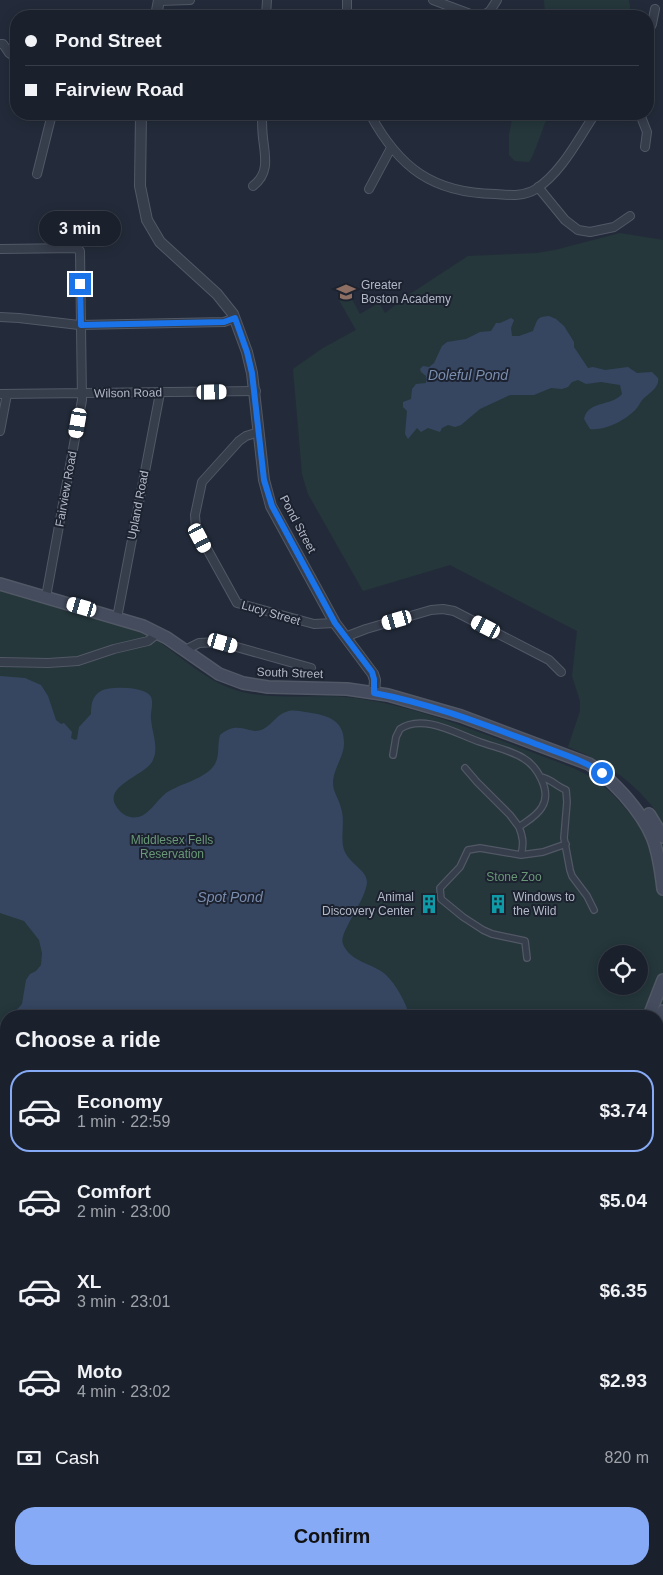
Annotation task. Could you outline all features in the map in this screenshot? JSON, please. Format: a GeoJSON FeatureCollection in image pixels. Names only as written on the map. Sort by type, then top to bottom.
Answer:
{"type":"FeatureCollection","features":[{"type":"Feature","properties":{"kind":"main road","name":"South Street"},"geometry":{"type":"LineString","coordinates":[[0,584],[143,626],[185,650],[219,674],[248,685],[272,688],[334,688],[374,693]]}},
{"type":"Feature","properties":{"kind":"main road"},"geometry":{"type":"LineString","coordinates":[[374,693],[415,702],[470,720],[578,760],[622,784],[636,797],[655,822],[663,837]]}},
{"type":"Feature","properties":{"kind":"main road"},"geometry":{"type":"LineString","coordinates":[[602,773],[631,803],[648,826],[658,854],[663,889]]}},
{"type":"Feature","properties":{"kind":"main road"},"geometry":{"type":"LineString","coordinates":[[651,1010],[663,980]]}},
{"type":"Feature","properties":{"kind":"street"},"geometry":{"type":"LineString","coordinates":[[159,1],[190,0]]}},
{"type":"Feature","properties":{"kind":"street"},"geometry":{"type":"LineString","coordinates":[[433,0],[461,10]]}},
{"type":"Feature","properties":{"kind":"street"},"geometry":{"type":"LineString","coordinates":[[654,14],[655,9]]}},
{"type":"Feature","properties":{"kind":"street"},"geometry":{"type":"LineString","coordinates":[[0,44],[4,44],[10,54]]}},
{"type":"Feature","properties":{"kind":"street"},"geometry":{"type":"LineString","coordinates":[[37,174],[50,120]]}},
{"type":"Feature","properties":{"kind":"street","name":"Pond Street"},"geometry":{"type":"LineString","coordinates":[[141,120],[140,191],[150,228],[167,250],[220,296],[235,318],[249,360],[256,392],[264,480],[272,506],[335,623],[372,672],[374,693]]}},
{"type":"Feature","properties":{"kind":"street"},"geometry":{"type":"LineString","coordinates":[[253,186],[260,179],[265,166],[262,120]]}},
{"type":"Feature","properties":{"kind":"street"},"geometry":{"type":"LineString","coordinates":[[374,120],[391,148],[406,163],[436,183],[454,190],[472,193],[515,195],[527,193],[538,187],[563,162],[591,120]]}},
{"type":"Feature","properties":{"kind":"street"},"geometry":{"type":"LineString","coordinates":[[642,120],[646,132],[645,147]]}},
{"type":"Feature","properties":{"kind":"street"},"geometry":{"type":"LineString","coordinates":[[369,188],[391,148]]}},
{"type":"Feature","properties":{"kind":"street"},"geometry":{"type":"LineString","coordinates":[[538,187],[565,220],[578,230],[590,232],[614,227],[630,216]]}},
{"type":"Feature","properties":{"kind":"street","name":"Fairview Road"},"geometry":{"type":"LineString","coordinates":[[0,249],[79,248],[82,394],[46,597]]}},
{"type":"Feature","properties":{"kind":"street"},"geometry":{"type":"LineString","coordinates":[[0,317],[81,325],[224,322],[235,318]]}},
{"type":"Feature","properties":{"kind":"street","name":"Wilson Road"},"geometry":{"type":"LineString","coordinates":[[4,394],[256,392]]}},
{"type":"Feature","properties":{"kind":"street","name":"Upland Road"},"geometry":{"type":"LineString","coordinates":[[117,618],[160,393]]}},
{"type":"Feature","properties":{"kind":"street"},"geometry":{"type":"LineString","coordinates":[[0,431],[4,394]]}},
{"type":"Feature","properties":{"kind":"street","name":"Lucy Street"},"geometry":{"type":"LineString","coordinates":[[259,432],[239,441],[202,480],[195,516],[196,529],[235,603],[314,624],[335,623]]}},
{"type":"Feature","properties":{"kind":"street"},"geometry":{"type":"LineString","coordinates":[[345,637],[428,611],[447,609],[549,660],[561,672]]}},
{"type":"Feature","properties":{"kind":"street"},"geometry":{"type":"LineString","coordinates":[[0,662],[48,663],[78,661],[114,648],[148,641],[158,633]]}},
{"type":"Feature","properties":{"kind":"street","name":"South Street"},"geometry":{"type":"LineString","coordinates":[[185,650],[199,643],[215,642],[311,668]]}},
{"type":"Feature","properties":{"kind":"street"},"geometry":{"type":"LineString","coordinates":[[393,755],[396,737],[402,727],[415,724],[434,725],[518,756],[530,763],[541,777],[544,792],[544,802],[536,814],[519,827]]}},
{"type":"Feature","properties":{"kind":"street"},"geometry":{"type":"LineString","coordinates":[[465,768],[519,827],[524,847],[521,855]]}},
{"type":"Feature","properties":{"kind":"street"},"geometry":{"type":"LineString","coordinates":[[541,777],[550,779],[566,790],[567,802],[564,828],[572,876],[587,896],[594,910]]}},
{"type":"Feature","properties":{"kind":"street"},"geometry":{"type":"LineString","coordinates":[[526,958],[525,941],[492,934],[471,924],[441,899],[440,888],[460,867],[468,850],[480,848],[521,855],[543,852],[566,844]]}},
{"type":"Feature","properties":{"kind":"green space"},"geometry":{"type":"Polygon","coordinates":[[[544,0],[629,0],[630,8],[629,10],[545,10],[544,0]]]}},
{"type":"Feature","properties":{"kind":"green space"},"geometry":{"type":"Polygon","coordinates":[[[512,120],[547,120],[529,162],[515,161],[509,155],[509,135],[512,120]]]}},
{"type":"Feature","properties":{"kind":"green space","name":"Middlesex Fells Reservation"},"geometry":{"type":"Polygon","coordinates":[[[620,233],[663,240],[663,1010],[0,1010],[0,590],[139,630],[152,637],[214,681],[242,692],[270,696],[355,698],[378,702],[448,721],[495,738],[571,767],[594,779],[619,801],[645,835],[656,811],[647,800],[606,765],[568,747],[580,711],[580,701],[572,676],[577,631],[450,565],[363,591],[308,494],[302,474],[293,369],[323,348],[356,330],[339,300],[349,294],[360,314],[379,303],[385,313],[410,294],[468,256],[537,253],[620,233]]]}},
{"type":"Feature","properties":{"kind":"water","name":"Doleful Pond"},"geometry":{"type":"Polygon","coordinates":[[[549,316],[564,326],[574,342],[574,347],[588,368],[593,367],[605,370],[628,367],[637,373],[652,372],[658,378],[656,387],[627,417],[615,424],[602,428],[590,429],[584,419],[586,413],[595,406],[612,401],[622,394],[620,385],[601,382],[586,384],[578,380],[562,389],[551,388],[534,395],[510,395],[480,409],[461,425],[455,427],[448,425],[442,428],[440,432],[428,428],[421,432],[417,428],[408,439],[405,434],[407,411],[403,407],[403,402],[411,399],[412,389],[416,384],[426,383],[426,376],[420,369],[423,366],[429,367],[434,363],[442,346],[447,342],[466,339],[480,332],[491,331],[496,323],[511,318],[514,320],[511,328],[512,336],[519,336],[533,331],[538,319],[549,316]]]}},
{"type":"Feature","properties":{"kind":"water","name":"Spot Pond"},"geometry":{"type":"Polygon","coordinates":[[[0,676],[25,678],[41,685],[48,696],[56,720],[61,724],[64,723],[72,732],[71,738],[75,740],[77,739],[79,727],[91,714],[94,698],[101,691],[112,688],[128,688],[148,693],[152,700],[151,716],[155,755],[143,771],[120,786],[115,792],[114,799],[120,811],[131,817],[142,816],[166,793],[211,769],[217,757],[220,735],[227,730],[240,728],[260,730],[268,726],[280,715],[293,710],[320,715],[337,723],[343,735],[344,748],[333,783],[342,813],[343,846],[348,857],[364,873],[367,882],[362,898],[344,932],[343,944],[346,950],[356,959],[380,970],[389,978],[408,1010],[16,1010],[22,1004],[26,980],[41,965],[42,953],[39,940],[24,921],[0,913],[0,676]]]}},
{"type":"Feature","properties":{"kind":"place","name":"Greater Boston Academy"},"geometry":{"type":"Point","coordinates":[346,292]}},
{"type":"Feature","properties":{"kind":"place","name":"Animal Discovery Center"},"geometry":{"type":"Point","coordinates":[429,904]}},
{"type":"Feature","properties":{"kind":"place","name":"Windows to the Wild"},"geometry":{"type":"Point","coordinates":[498,904]}},
{"type":"Feature","properties":{"kind":"route"},"geometry":{"type":"LineString","coordinates":[[80,284],[81,325],[224,322],[235,318],[252,373],[262,468],[268,497],[274,512],[335,623],[372,672],[374,693],[395,697],[460,716],[588,764],[602,773]]}},
{"type":"Feature","properties":{"kind":"park label","name":"Stone Zoo"},"geometry":{"type":"Point","coordinates":[514,877]}}]}
